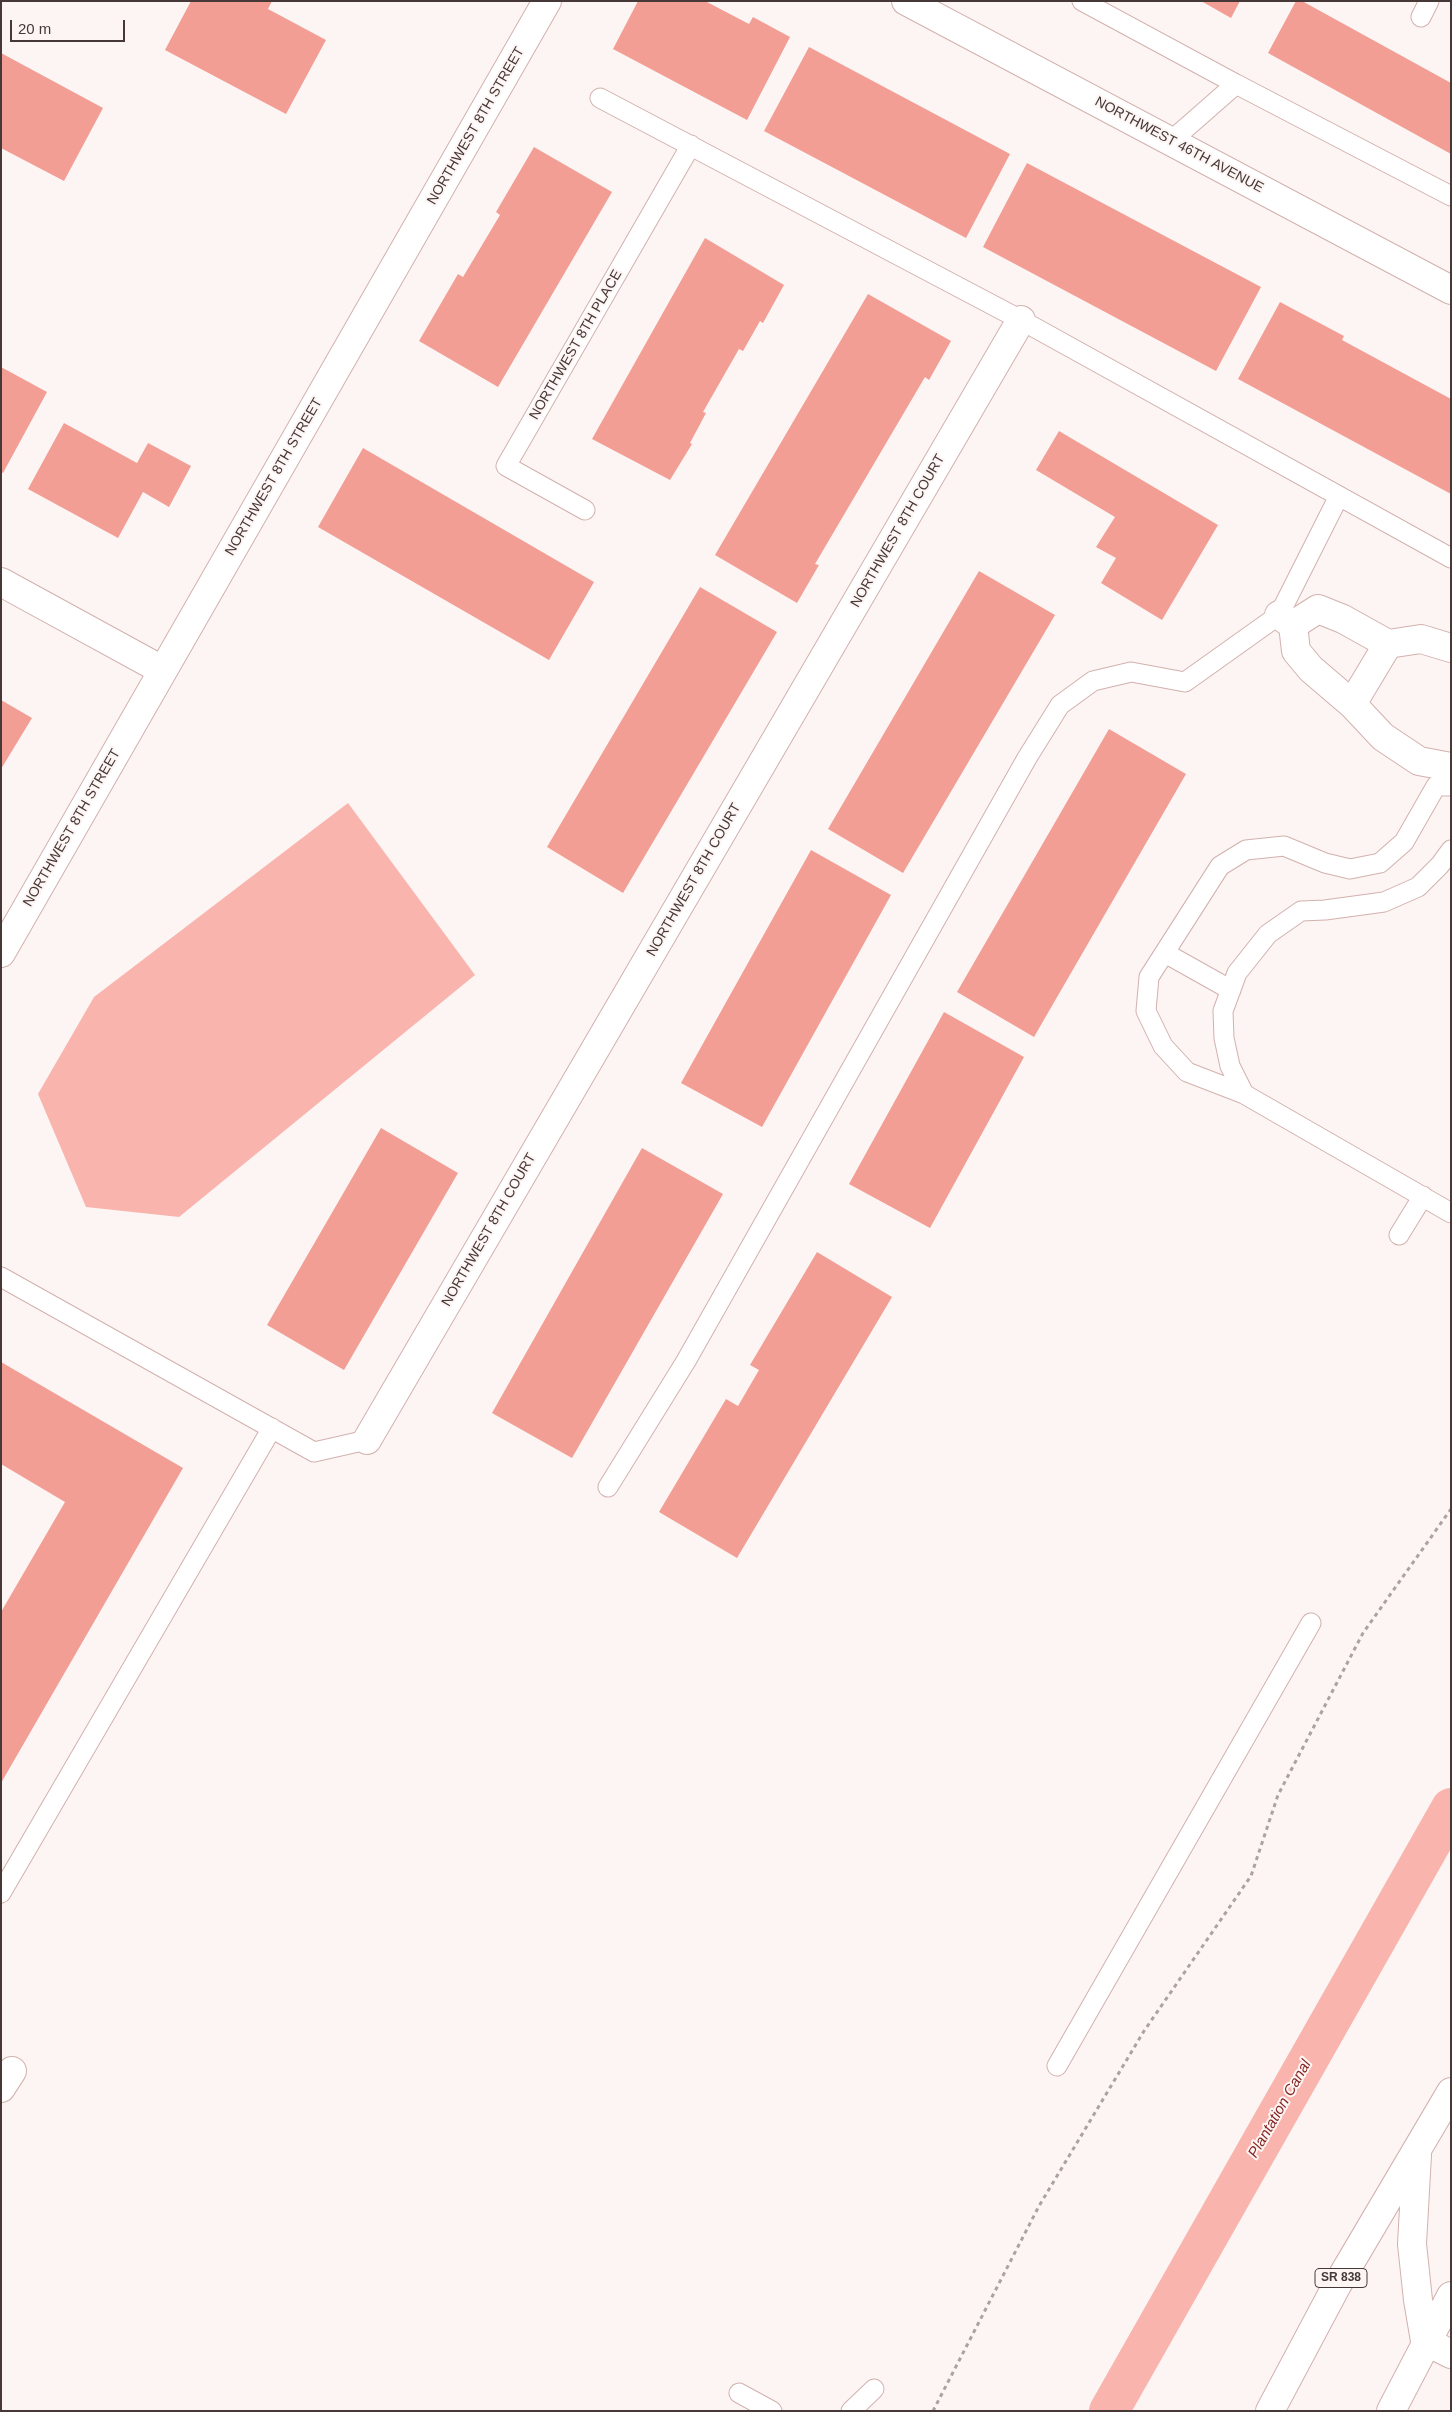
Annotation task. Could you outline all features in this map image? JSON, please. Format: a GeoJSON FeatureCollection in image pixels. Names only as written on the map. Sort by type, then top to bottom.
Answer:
{"type":"FeatureCollection","features":[{"type":"Feature","properties":{"kind":"street","name":"NORTHWEST 8TH STREET"},"geometry":{"type":"LineString","coordinates":[[1,953],[548,1]]}},
{"type":"Feature","properties":{"kind":"street","name":"NORTHWEST 46TH AVENUE"},"geometry":{"type":"LineString","coordinates":[[906,1],[1451,290]]}},
{"type":"Feature","properties":{"kind":"street","name":"NORTHWEST 8TH COURT"},"geometry":{"type":"LineString","coordinates":[[367,1440],[1021,320]]}},
{"type":"Feature","properties":{"kind":"street"},"geometry":{"type":"LineString","coordinates":[[1,582],[162,670]]}},
{"type":"Feature","properties":{"kind":"street"},"geometry":{"type":"LineString","coordinates":[[1451,648],[1421,639],[1388,644],[1343,619],[1318,609],[1286,620],[1296,651],[1311,669],[1352,704],[1383,737],[1419,761],[1451,767]]}},
{"type":"Feature","properties":{"kind":"street"},"geometry":{"type":"LineString","coordinates":[[1352,704],[1388,644]]}},
{"type":"Feature","properties":{"kind":"street","name":"SR 838"},"geometry":{"type":"LineString","coordinates":[[1270,2411],[1337,2285],[1451,2092]]}},
{"type":"Feature","properties":{"kind":"street"},"geometry":{"type":"LineString","coordinates":[[1418,2148],[1412,2244],[1425,2341]]}},
{"type":"Feature","properties":{"kind":"street"},"geometry":{"type":"LineString","coordinates":[[1391,2411],[1425,2341],[1451,2296]]}},
{"type":"Feature","properties":{"kind":"street"},"geometry":{"type":"LineString","coordinates":[[1425,2341],[1451,2354]]}},
{"type":"Feature","properties":{"kind":"lane"},"geometry":{"type":"LineString","coordinates":[[1082,1],[1451,196]]}},
{"type":"Feature","properties":{"kind":"lane"},"geometry":{"type":"LineString","coordinates":[[1171,141],[1236,84]]}},
{"type":"Feature","properties":{"kind":"lane"},"geometry":{"type":"LineString","coordinates":[[600,98],[1021,320],[1451,558]]}},
{"type":"Feature","properties":{"kind":"lane","name":"NORTHWEST 8TH PLACE"},"geometry":{"type":"LineString","coordinates":[[585,510],[506,466],[691,145]]}},
{"type":"Feature","properties":{"kind":"lane"},"geometry":{"type":"LineString","coordinates":[[608,1487],[686,1361],[1027,758],[1060,705],[1093,680],[1131,672],[1185,682],[1286,620],[1339,496]]}},
{"type":"Feature","properties":{"kind":"lane"},"geometry":{"type":"LineString","coordinates":[[1451,786],[1436,786],[1404,842],[1380,863],[1350,869],[1325,863],[1284,846],[1246,850],[1220,866],[1149,977],[1146,1011],[1163,1046],[1187,1072],[1244,1094],[1451,1213]]}},
{"type":"Feature","properties":{"kind":"lane"},"geometry":{"type":"LineString","coordinates":[[1244,1094],[1230,1066],[1224,1038],[1223,1011],[1237,973],[1268,934],[1301,911],[1325,910],[1384,902],[1418,887],[1440,865],[1451,850]]}},
{"type":"Feature","properties":{"kind":"lane"},"geometry":{"type":"LineString","coordinates":[[1165,953],[1231,990]]}},
{"type":"Feature","properties":{"kind":"lane"},"geometry":{"type":"LineString","coordinates":[[1400,1235],[1423,1196]]}},
{"type":"Feature","properties":{"kind":"lane"},"geometry":{"type":"LineString","coordinates":[[1,1277],[314,1452],[367,1440]]}},
{"type":"Feature","properties":{"kind":"lane"},"geometry":{"type":"LineString","coordinates":[[1,1893],[272,1428]]}},
{"type":"Feature","properties":{"kind":"lane"},"geometry":{"type":"LineString","coordinates":[[1057,2066],[1311,1623]]}},
{"type":"Feature","properties":{"kind":"lane"},"geometry":{"type":"LineString","coordinates":[[851,2411],[874,2389]]}},
{"type":"Feature","properties":{"kind":"lane"},"geometry":{"type":"LineString","coordinates":[[739,2393],[772,2411]]}},
{"type":"Feature","properties":{"kind":"path"},"geometry":{"type":"LineString","coordinates":[[932,2411],[1040,2206],[1144,2031],[1251,1876],[1278,1795],[1363,1633],[1451,1509]]}},
{"type":"Feature","properties":{"kind":"shaded area"},"geometry":{"type":"Polygon","coordinates":[[[348,803],[475,975],[179,1217],[86,1207],[38,1094],[94,997],[348,803]]]}},
{"type":"Feature","properties":{"kind":"building"},"geometry":{"type":"Polygon","coordinates":[[[191,1],[272,1],[268,9],[326,40],[286,114],[165,50],[191,1]]]}},
{"type":"Feature","properties":{"kind":"building"},"geometry":{"type":"Polygon","coordinates":[[[638,1],[705,1],[749,24],[753,17],[790,37],[747,120],[613,49],[638,1]]]}},
{"type":"Feature","properties":{"kind":"building"},"geometry":{"type":"Polygon","coordinates":[[[1201,1],[1240,1],[1231,18],[1201,1]]]}},
{"type":"Feature","properties":{"kind":"building"},"geometry":{"type":"Polygon","coordinates":[[[1296,1],[1302,1],[1451,83],[1451,154],[1268,53],[1296,1]]]}},
{"type":"Feature","properties":{"kind":"building"},"geometry":{"type":"Polygon","coordinates":[[[809,47],[1010,154],[966,238],[764,131],[809,47]]]}},
{"type":"Feature","properties":{"kind":"building"},"geometry":{"type":"Polygon","coordinates":[[[1,53],[103,108],[64,181],[1,148],[1,53]]]}},
{"type":"Feature","properties":{"kind":"building"},"geometry":{"type":"Polygon","coordinates":[[[534,147],[612,192],[498,387],[419,341],[458,274],[463,277],[500,215],[496,212],[534,147]]]}},
{"type":"Feature","properties":{"kind":"building"},"geometry":{"type":"Polygon","coordinates":[[[1027,163],[1261,287],[1216,371],[983,247],[1027,163]]]}},
{"type":"Feature","properties":{"kind":"building"},"geometry":{"type":"Polygon","coordinates":[[[705,238],[784,285],[763,323],[760,321],[743,351],[739,349],[703,412],[706,413],[690,443],[692,444],[670,480],[592,439],[705,238]]]}},
{"type":"Feature","properties":{"kind":"building"},"geometry":{"type":"Polygon","coordinates":[[[868,294],[951,341],[929,380],[925,377],[815,564],[819,565],[797,603],[715,555],[868,294]]]}},
{"type":"Feature","properties":{"kind":"building"},"geometry":{"type":"Polygon","coordinates":[[[1280,302],[1344,336],[1342,340],[1451,399],[1451,494],[1238,379],[1280,302]]]}},
{"type":"Feature","properties":{"kind":"building"},"geometry":{"type":"Polygon","coordinates":[[[1,367],[47,392],[3,473],[1,472],[1,367]]]}},
{"type":"Feature","properties":{"kind":"building"},"geometry":{"type":"Polygon","coordinates":[[[64,423],[137,463],[148,443],[191,466],[169,507],[143,492],[118,538],[28,489],[64,423]]]}},
{"type":"Feature","properties":{"kind":"building"},"geometry":{"type":"Polygon","coordinates":[[[1059,431],[1218,525],[1162,620],[1101,583],[1116,558],[1096,547],[1115,517],[1036,470],[1059,431]]]}},
{"type":"Feature","properties":{"kind":"building"},"geometry":{"type":"Polygon","coordinates":[[[363,448],[594,582],[549,660],[318,527],[363,448]]]}},
{"type":"Feature","properties":{"kind":"building"},"geometry":{"type":"Polygon","coordinates":[[[979,571],[1055,615],[903,873],[828,829],[979,571]]]}},
{"type":"Feature","properties":{"kind":"building"},"geometry":{"type":"Polygon","coordinates":[[[700,587],[777,632],[623,893],[547,847],[700,587]]]}},
{"type":"Feature","properties":{"kind":"building"},"geometry":{"type":"Polygon","coordinates":[[[1,700],[32,718],[1,769],[1,700]]]}},
{"type":"Feature","properties":{"kind":"building"},"geometry":{"type":"Polygon","coordinates":[[[1109,729],[1186,774],[1034,1037],[957,992],[1109,729]]]}},
{"type":"Feature","properties":{"kind":"building"},"geometry":{"type":"Polygon","coordinates":[[[811,850],[891,895],[762,1127],[681,1083],[811,850]]]}},
{"type":"Feature","properties":{"kind":"building"},"geometry":{"type":"Polygon","coordinates":[[[944,1012],[1024,1057],[930,1228],[849,1184],[944,1012]]]}},
{"type":"Feature","properties":{"kind":"building"},"geometry":{"type":"Polygon","coordinates":[[[381,1128],[458,1173],[344,1370],[267,1325],[381,1128]]]}},
{"type":"Feature","properties":{"kind":"building"},"geometry":{"type":"Polygon","coordinates":[[[642,1148],[723,1194],[572,1458],[492,1413],[642,1148]]]}},
{"type":"Feature","properties":{"kind":"building"},"geometry":{"type":"Polygon","coordinates":[[[817,1252],[892,1297],[737,1558],[659,1512],[726,1399],[738,1406],[759,1370],[750,1365],[817,1252]]]}},
{"type":"Feature","properties":{"kind":"building"},"geometry":{"type":"Polygon","coordinates":[[[1,1362],[183,1468],[1,1783],[1,1612],[65,1502],[1,1464],[1,1362]]]}},
{"type":"Feature","properties":{"kind":"waterway","name":"Plantation Canal"},"geometry":{"type":"LineString","coordinates":[[1109,2411],[1451,1808]]}}]}
